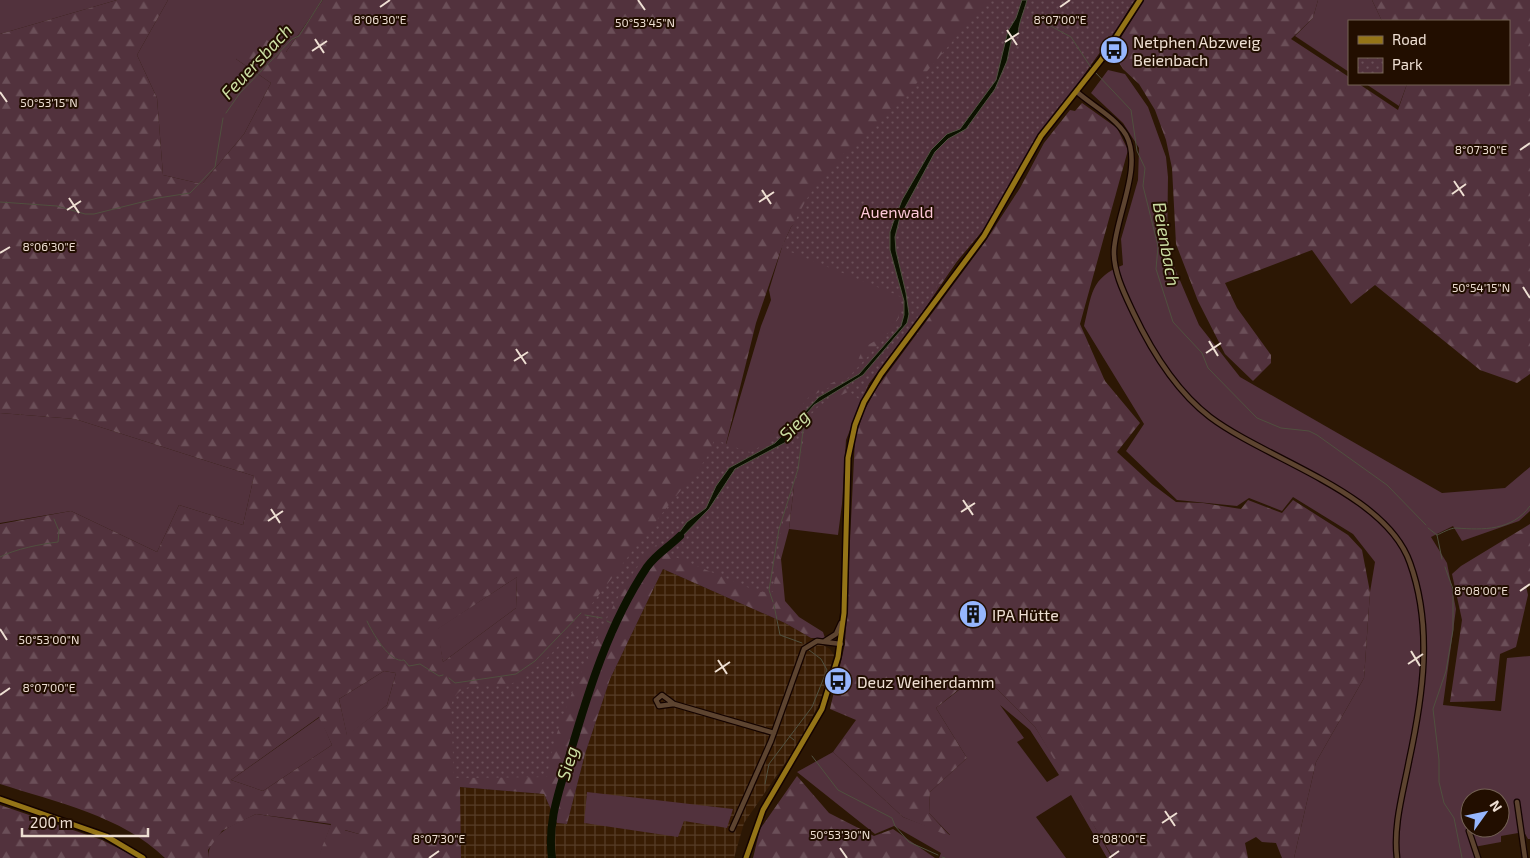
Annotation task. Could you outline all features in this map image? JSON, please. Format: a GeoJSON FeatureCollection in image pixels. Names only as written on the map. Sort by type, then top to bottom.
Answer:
{"type":"FeatureCollection","features":[{"type":"Feature","properties":{"kind":"main road"},"geometry":{"type":"LineString","coordinates":[[746,858],[763,810],[822,709],[841,644],[844,618],[847,472],[851,442],[860,412],[881,374],[996,219],[1041,136],[1088,78],[1140,0]]}},
{"type":"Feature","properties":{"kind":"main road"},"geometry":{"type":"LineString","coordinates":[[0,799],[106,836],[143,858]]}},
{"type":"Feature","properties":{"kind":"street"},"geometry":{"type":"LineString","coordinates":[[1077,92],[1114,121],[1129,143],[1130,173],[1116,235],[1114,258],[1119,277],[1133,312],[1171,375],[1194,402],[1224,427],[1363,505],[1390,529],[1410,562],[1422,610],[1424,648],[1412,749],[1397,822],[1397,855]]}},
{"type":"Feature","properties":{"kind":"street"},"geometry":{"type":"LineString","coordinates":[[824,641],[836,634],[844,618]]}},
{"type":"Feature","properties":{"kind":"street"},"geometry":{"type":"LineString","coordinates":[[732,828],[774,733],[804,649],[813,642],[824,641],[841,644]]}},
{"type":"Feature","properties":{"kind":"street"},"geometry":{"type":"LineString","coordinates":[[674,704],[774,733]]}},
{"type":"Feature","properties":{"kind":"street"},"geometry":{"type":"LineString","coordinates":[[1517,802],[1526,858]]}},
{"type":"Feature","properties":{"kind":"street"},"geometry":{"type":"LineString","coordinates":[[1472,838],[1478,858]]}},
{"type":"Feature","properties":{"kind":"shaded area"},"geometry":{"type":"Polygon","coordinates":[[[663,569],[785,623],[830,649],[834,655],[822,698],[799,743],[744,823],[734,858],[461,858],[459,787],[544,794],[557,823],[567,824],[585,754],[610,679],[663,569]]]}},
{"type":"Feature","properties":{"kind":"green space"},"geometry":{"type":"Polygon","coordinates":[[[0,0],[117,0],[0,34],[0,0]]]}},
{"type":"Feature","properties":{"kind":"green space"},"geometry":{"type":"Polygon","coordinates":[[[117,0],[168,0],[137,55],[157,98],[163,175],[202,184],[244,134],[271,83],[236,59],[260,36],[286,52],[323,0],[1036,0],[791,227],[782,247],[756,323],[725,448],[761,451],[802,417],[789,529],[781,559],[785,601],[799,617],[823,632],[825,638],[811,638],[785,623],[663,569],[610,679],[585,754],[567,824],[557,823],[544,794],[460,787],[461,858],[359,858],[359,834],[345,830],[343,838],[319,855],[331,824],[256,814],[222,831],[208,850],[208,858],[165,858],[129,831],[109,821],[65,804],[0,784],[0,524],[71,511],[157,552],[179,505],[243,525],[254,476],[75,419],[0,413],[0,34],[117,0]],[[517,577],[438,629],[443,662],[516,608],[517,577]],[[384,671],[339,699],[347,735],[387,705],[396,673],[384,671]],[[319,717],[231,780],[263,791],[332,745],[319,717]]]}},
{"type":"Feature","properties":{"kind":"green space"},"geometry":{"type":"Polygon","coordinates":[[[168,0],[323,0],[286,52],[236,59],[271,83],[244,134],[202,184],[163,175],[157,98],[137,55],[168,0]]]}},
{"type":"Feature","properties":{"kind":"green space","name":"Auenwald"},"geometry":{"type":"Polygon","coordinates":[[[988,0],[1135,0],[1079,82],[1044,125],[989,223],[939,283],[919,317],[871,379],[861,401],[845,388],[818,407],[807,419],[797,477],[781,529],[773,592],[759,592],[668,554],[657,544],[637,567],[593,647],[571,695],[560,726],[550,759],[547,777],[454,778],[451,706],[455,697],[468,687],[513,683],[537,667],[567,636],[701,466],[711,451],[714,439],[750,453],[773,438],[809,397],[847,379],[884,339],[898,319],[902,297],[781,248],[806,200],[823,176],[844,153],[899,104],[988,0]]]}},
{"type":"Feature","properties":{"kind":"green space"},"geometry":{"type":"Polygon","coordinates":[[[1134,0],[1119,26],[1041,134],[921,314],[868,385],[846,440],[838,535],[789,529],[802,417],[761,452],[725,448],[761,326],[771,300],[769,290],[782,247],[791,227],[808,211],[1134,0]]]}},
{"type":"Feature","properties":{"kind":"green space"},"geometry":{"type":"Polygon","coordinates":[[[1144,0],[1318,0],[1313,18],[1291,39],[1348,76],[1348,85],[1360,85],[1398,110],[1407,85],[1510,85],[1510,20],[1382,20],[1372,0],[1530,0],[1530,374],[1517,383],[1480,370],[1375,285],[1351,304],[1312,250],[1225,283],[1237,308],[1271,355],[1271,363],[1253,381],[1225,354],[1198,301],[1176,244],[1172,168],[1166,140],[1155,110],[1139,84],[1123,69],[1112,52],[1144,0]]]}},
{"type":"Feature","properties":{"kind":"green space"},"geometry":{"type":"Polygon","coordinates":[[[1318,0],[1372,0],[1382,20],[1348,20],[1348,71],[1295,36],[1313,18],[1318,0]]]}},
{"type":"Feature","properties":{"kind":"green space"},"geometry":{"type":"Polygon","coordinates":[[[1108,70],[1125,74],[1148,107],[1166,157],[1168,177],[1167,250],[1199,325],[1240,377],[1442,493],[1505,488],[1530,467],[1530,511],[1519,521],[1462,541],[1453,526],[1431,537],[1447,563],[1456,609],[1443,705],[1501,711],[1507,658],[1530,656],[1530,839],[1528,839],[1524,832],[1510,834],[1510,788],[1460,788],[1460,838],[1501,838],[1501,842],[1474,847],[1478,858],[1294,858],[1316,762],[1364,678],[1370,592],[1375,562],[1353,534],[1293,497],[1282,511],[1249,498],[1237,506],[1177,500],[1126,451],[1144,424],[1084,326],[1091,297],[1098,282],[1112,270],[1123,265],[1121,239],[1138,180],[1139,148],[1123,123],[1091,93],[1108,70]]]}},
{"type":"Feature","properties":{"kind":"green space"},"geometry":{"type":"Polygon","coordinates":[[[1368,85],[1407,85],[1399,106],[1368,85]]]}},
{"type":"Feature","properties":{"kind":"green space"},"geometry":{"type":"Polygon","coordinates":[[[1082,103],[1117,128],[1128,150],[1080,324],[1105,381],[1140,423],[1117,452],[1152,484],[1176,502],[1203,503],[1241,509],[1248,500],[1282,513],[1293,500],[1348,535],[1362,550],[1370,592],[1364,678],[1316,762],[1294,858],[1282,858],[1276,843],[1262,842],[1256,837],[1245,843],[1248,858],[1113,858],[1035,727],[996,688],[963,686],[936,708],[967,758],[930,792],[929,813],[951,837],[903,817],[833,752],[856,720],[830,709],[845,644],[855,438],[864,411],[878,386],[985,242],[1020,188],[1044,143],[1070,110],[1075,111],[1082,103]]]}},
{"type":"Feature","properties":{"kind":"green space"},"geometry":{"type":"Polygon","coordinates":[[[981,226],[921,314],[918,313],[857,388],[819,405],[811,401],[819,389],[847,376],[857,363],[863,348],[890,332],[898,317],[899,291],[981,226]]]}},
{"type":"Feature","properties":{"kind":"green space"},"geometry":{"type":"Polygon","coordinates":[[[0,413],[75,419],[254,476],[243,525],[179,505],[157,552],[71,511],[0,523],[0,413]]]}},
{"type":"Feature","properties":{"kind":"green space"},"geometry":{"type":"Polygon","coordinates":[[[1530,524],[1530,583],[1526,586],[1528,595],[1516,647],[1500,654],[1495,701],[1450,702],[1462,620],[1452,574],[1461,566],[1530,524]]]}},
{"type":"Feature","properties":{"kind":"green space"},"geometry":{"type":"Polygon","coordinates":[[[517,577],[516,608],[443,662],[437,629],[517,577]]]}},
{"type":"Feature","properties":{"kind":"green space"},"geometry":{"type":"Polygon","coordinates":[[[384,671],[396,673],[387,705],[347,736],[339,699],[384,671]]]}},
{"type":"Feature","properties":{"kind":"green space"},"geometry":{"type":"Polygon","coordinates":[[[964,686],[996,688],[1035,727],[1075,791],[1112,858],[1107,858],[1071,795],[1036,817],[1066,858],[939,858],[941,853],[894,826],[875,834],[797,772],[833,752],[903,817],[950,835],[929,813],[930,792],[967,758],[936,708],[964,686]],[[1000,705],[1024,738],[1017,742],[1047,782],[1059,775],[1030,730],[1000,705]]]}},
{"type":"Feature","properties":{"kind":"green space"},"geometry":{"type":"Polygon","coordinates":[[[320,717],[332,745],[263,791],[231,780],[320,717]]]}},
{"type":"Feature","properties":{"kind":"green space"},"geometry":{"type":"Polygon","coordinates":[[[797,776],[829,813],[874,836],[893,829],[935,858],[753,858],[760,829],[797,776]]]}},
{"type":"Feature","properties":{"kind":"green space"},"geometry":{"type":"Polygon","coordinates":[[[587,792],[733,809],[727,828],[684,821],[678,837],[584,823],[587,792]]]}},
{"type":"Feature","properties":{"kind":"green space"},"geometry":{"type":"Polygon","coordinates":[[[0,805],[102,840],[138,858],[0,858],[0,805]]]}},
{"type":"Feature","properties":{"kind":"green space"},"geometry":{"type":"Polygon","coordinates":[[[256,814],[331,825],[320,854],[344,830],[359,834],[359,858],[208,858],[213,841],[219,835],[233,825],[256,814]]]}},
{"type":"Feature","properties":{"kind":"water"},"geometry":{"type":"Polygon","coordinates":[[[1022,0],[1027,0],[1018,34],[1012,37],[1007,61],[995,89],[966,129],[948,139],[935,152],[900,217],[895,237],[896,251],[909,314],[907,323],[863,375],[814,405],[789,434],[788,441],[735,469],[709,509],[678,541],[672,542],[687,522],[706,508],[716,486],[729,468],[775,443],[819,397],[859,374],[901,326],[904,315],[904,301],[890,250],[890,232],[893,223],[902,200],[931,150],[947,134],[960,129],[996,80],[1008,31],[1016,18],[1022,0]]]}},
{"type":"Feature","properties":{"kind":"waterway","name":"Feuersbach"},"geometry":{"type":"LineString","coordinates":[[226,113],[240,93],[292,39],[299,36],[322,0]]}},
{"type":"Feature","properties":{"kind":"waterway","name":"Beienbach"},"geometry":{"type":"LineString","coordinates":[[1032,16],[1071,37],[1092,69]]}},
{"type":"Feature","properties":{"kind":"waterway","name":"Beienbach"},"geometry":{"type":"LineString","coordinates":[[1095,72],[1131,110],[1137,151],[1145,168],[1143,186],[1158,246],[1156,269],[1173,322],[1202,353],[1208,368],[1257,418],[1281,428],[1309,431],[1317,435],[1387,485],[1426,525]]}},
{"type":"Feature","properties":{"kind":"waterway","name":"Feuersbach"},"geometry":{"type":"LineString","coordinates":[[0,202],[57,206],[85,214],[94,214],[158,198],[190,193],[215,167],[223,118]]}},
{"type":"Feature","properties":{"kind":"waterway"},"geometry":{"type":"LineString","coordinates":[[773,602],[769,590],[779,529],[798,469],[805,416]]}},
{"type":"Feature","properties":{"kind":"waterway"},"geometry":{"type":"LineString","coordinates":[[1437,535],[1454,528],[1487,529],[1506,524],[1515,520],[1530,506]]}},
{"type":"Feature","properties":{"kind":"waterway"},"geometry":{"type":"LineString","coordinates":[[0,557],[28,547],[58,542],[59,531],[54,519]]}},
{"type":"Feature","properties":{"kind":"waterway","name":"Beienbach"},"geometry":{"type":"LineString","coordinates":[[1428,528],[1437,535],[1442,559]]}},
{"type":"Feature","properties":{"kind":"waterway","name":"Sieg"},"geometry":{"type":"LineString","coordinates":[[552,858],[551,831],[555,805],[601,658],[622,611],[647,567],[654,558],[680,536]]}},
{"type":"Feature","properties":{"kind":"waterway","name":"Beienbach"},"geometry":{"type":"LineString","coordinates":[[1445,567],[1453,589],[1453,630],[1446,671],[1433,709],[1439,760],[1439,782],[1444,803],[1454,818],[1462,858]]}},
{"type":"Feature","properties":{"kind":"waterway"},"geometry":{"type":"LineString","coordinates":[[774,605],[780,635],[802,643]]}},
{"type":"Feature","properties":{"kind":"waterway"},"geometry":{"type":"LineString","coordinates":[[449,678],[455,683],[516,674],[535,661],[581,613]]}},
{"type":"Feature","properties":{"kind":"waterway"},"geometry":{"type":"LineString","coordinates":[[585,615],[602,618]]}},
{"type":"Feature","properties":{"kind":"waterway"},"geometry":{"type":"LineString","coordinates":[[367,621],[382,646],[393,657],[404,660],[409,666],[420,664],[439,676],[443,675]]}},
{"type":"Feature","properties":{"kind":"waterway","name":"Sieg"},"geometry":{"type":"LineString","coordinates":[[607,621],[615,625]]}},
{"type":"Feature","properties":{"kind":"waterway"},"geometry":{"type":"LineString","coordinates":[[765,784],[769,764],[812,707],[827,670],[821,659],[809,650]]}},
{"type":"Feature","properties":{"kind":"waterway"},"geometry":{"type":"LineString","coordinates":[[789,736],[794,740]]}},
{"type":"Feature","properties":{"kind":"waterway"},"geometry":{"type":"LineString","coordinates":[[812,756],[838,790],[892,818],[895,826],[909,842],[938,855]]}},
{"type":"Feature","properties":{"kind":"place","name":"Netphen Abzweig Beienbach"},"geometry":{"type":"Point","coordinates":[1114,50]}},
{"type":"Feature","properties":{"kind":"place","name":"IPA Hütte"},"geometry":{"type":"Point","coordinates":[973,614]}},
{"type":"Feature","properties":{"kind":"place","name":"Deuz Weiherdamm"},"geometry":{"type":"Point","coordinates":[838,681]}}]}
